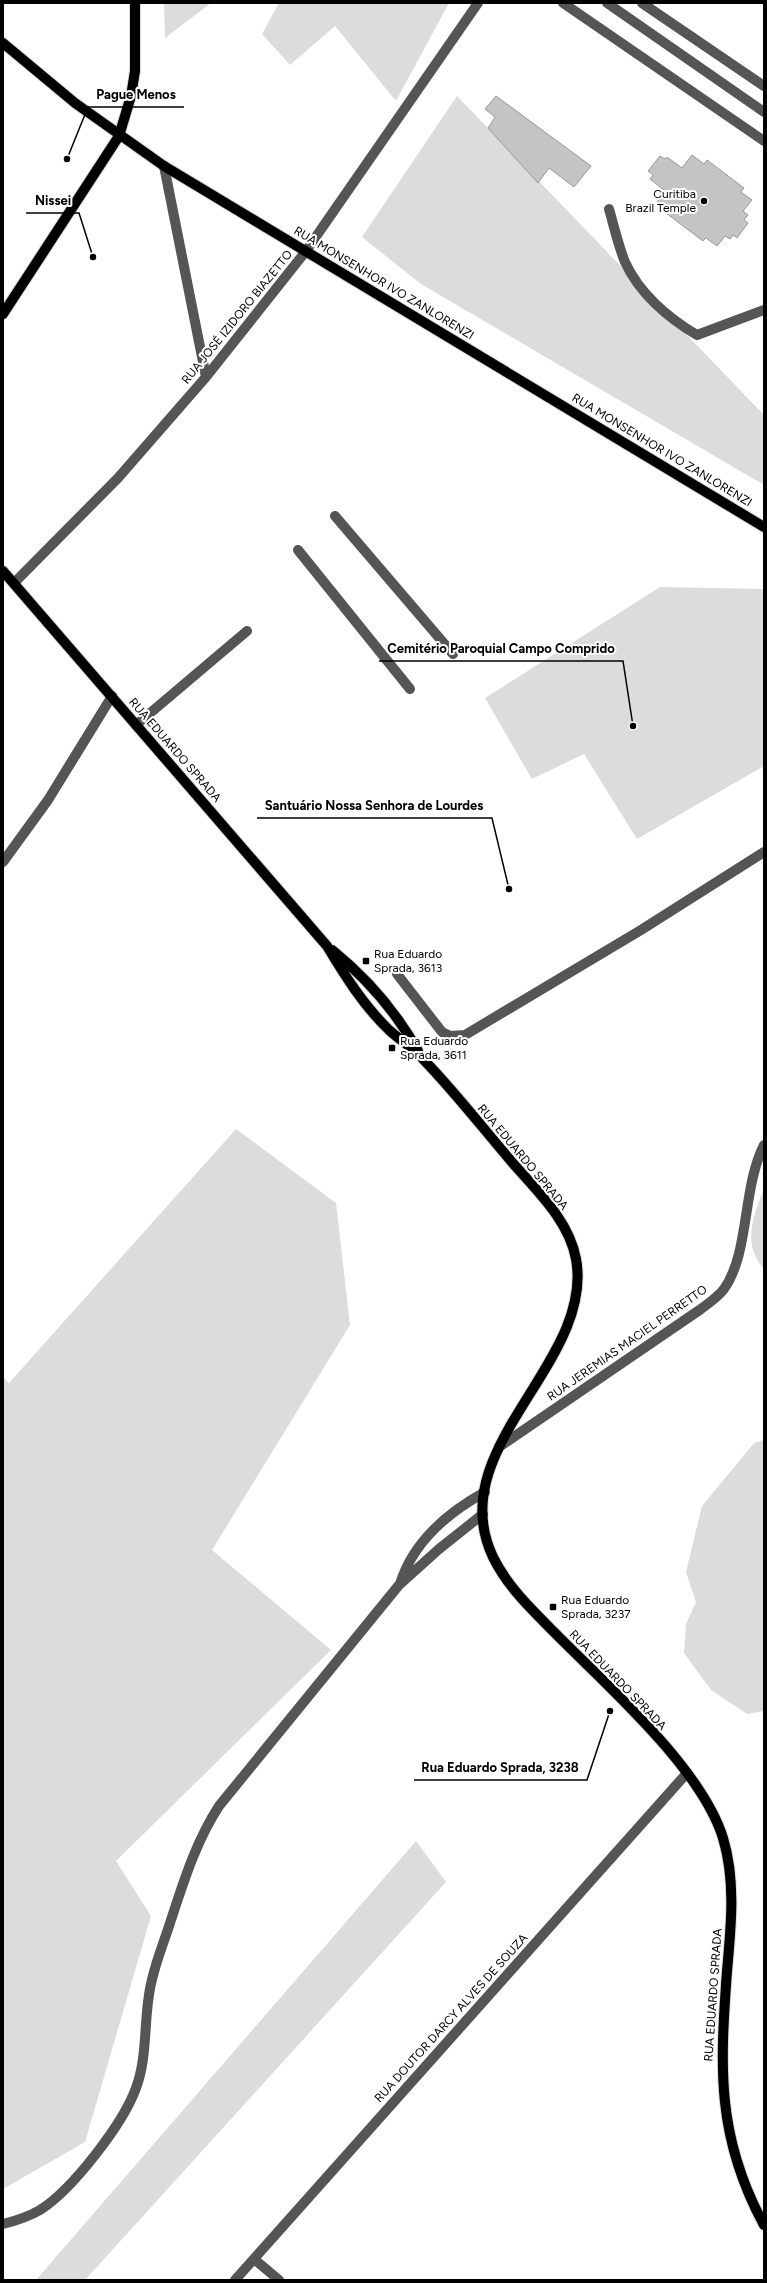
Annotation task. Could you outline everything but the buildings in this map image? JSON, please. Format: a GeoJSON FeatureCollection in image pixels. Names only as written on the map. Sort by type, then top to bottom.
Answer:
{"type":"FeatureCollection","features":[{"type":"Feature","properties":{"kind":"main road"},"geometry":{"type":"LineString","coordinates":[[3,314],[119,136],[131,96],[135,71],[135,3]]}},
{"type":"Feature","properties":{"kind":"main road","name":"RUA MONSENHOR IVO ZANLORENZI"},"geometry":{"type":"LineString","coordinates":[[3,43],[45,80],[119,136],[164,166],[764,526]]}},
{"type":"Feature","properties":{"kind":"main road","name":"RUA EDUARDO SPRADA"},"geometry":{"type":"LineString","coordinates":[[3,571],[327,946],[360,972],[400,1020],[422,1058]]}},
{"type":"Feature","properties":{"kind":"main road","name":"RUA EDUARDO SPRADA"},"geometry":{"type":"LineString","coordinates":[[327,946],[348,983],[388,1028],[422,1058],[543,1198],[569,1237],[576,1259],[578,1282],[574,1304],[560,1341],[499,1447],[491,1465],[485,1492],[483,1514],[486,1535],[492,1554],[513,1588],[648,1728],[703,1794],[715,1816],[724,1840],[729,1866],[731,1919],[721,2058],[724,2107],[737,2164],[746,2189],[764,2225]]}},
{"type":"Feature","properties":{"kind":"street","name":"RUA JOSÉ IZIDORO BIAZETTO"},"geometry":{"type":"LineString","coordinates":[[14,583],[118,478],[206,377],[306,251],[478,3]]}},
{"type":"Feature","properties":{"kind":"street"},"geometry":{"type":"LineString","coordinates":[[563,3],[764,141]]}},
{"type":"Feature","properties":{"kind":"street"},"geometry":{"type":"LineString","coordinates":[[607,3],[764,112]]}},
{"type":"Feature","properties":{"kind":"street"},"geometry":{"type":"LineString","coordinates":[[642,3],[764,86]]}},
{"type":"Feature","properties":{"kind":"street"},"geometry":{"type":"LineString","coordinates":[[164,166],[206,377]]}},
{"type":"Feature","properties":{"kind":"street"},"geometry":{"type":"LineString","coordinates":[[609,209],[625,261],[637,283],[674,322],[697,335],[764,310]]}},
{"type":"Feature","properties":{"kind":"street"},"geometry":{"type":"LineString","coordinates":[[335,516],[453,654]]}},
{"type":"Feature","properties":{"kind":"street"},"geometry":{"type":"LineString","coordinates":[[298,550],[410,689]]}},
{"type":"Feature","properties":{"kind":"street"},"geometry":{"type":"LineString","coordinates":[[136,725],[247,631]]}},
{"type":"Feature","properties":{"kind":"street"},"geometry":{"type":"LineString","coordinates":[[3,862],[48,800],[112,696]]}},
{"type":"Feature","properties":{"kind":"street"},"geometry":{"type":"LineString","coordinates":[[397,974],[442,1032],[450,1036],[465,1034],[641,930],[764,852]]}},
{"type":"Feature","properties":{"kind":"street","name":"RUA JEREMIAS MACIEL PERRETTO"},"geometry":{"type":"LineString","coordinates":[[499,1447],[702,1309],[724,1289],[733,1272],[738,1253],[751,1179],[764,1145]]}},
{"type":"Feature","properties":{"kind":"street"},"geometry":{"type":"LineString","coordinates":[[400,1586],[406,1565],[416,1549],[429,1533],[466,1503],[485,1492]]}},
{"type":"Feature","properties":{"kind":"street"},"geometry":{"type":"LineString","coordinates":[[3,2224],[40,2210],[58,2196],[76,2178],[125,2110],[136,2088],[142,2066],[146,2016],[153,1975],[191,1860],[203,1830],[236,1784],[400,1586],[439,1549],[483,1514]]}},
{"type":"Feature","properties":{"kind":"street","name":"RUA DOUTOR DARCY ALVES DE SOUZA"},"geometry":{"type":"LineString","coordinates":[[235,2280],[687,1773]]}},
{"type":"Feature","properties":{"kind":"street"},"geometry":{"type":"LineString","coordinates":[[254,2259],[279,2280]]}},
{"type":"Feature","properties":{"kind":"shaded area"},"geometry":{"type":"Polygon","coordinates":[[[164,3],[211,3],[165,38],[164,3]]]}},
{"type":"Feature","properties":{"kind":"shaded area"},"geometry":{"type":"Polygon","coordinates":[[[279,3],[449,3],[396,101],[335,26],[290,65],[262,34],[279,3]]]}},
{"type":"Feature","properties":{"kind":"shaded area"},"geometry":{"type":"Polygon","coordinates":[[[457,96],[764,415],[764,485],[421,284],[362,237],[457,96]]]}},
{"type":"Feature","properties":{"kind":"shaded area"},"geometry":{"type":"Polygon","coordinates":[[[660,587],[764,589],[764,766],[637,839],[584,754],[532,779],[485,698],[660,587]]]}},
{"type":"Feature","properties":{"kind":"shaded area"},"geometry":{"type":"Polygon","coordinates":[[[236,1129],[336,1203],[350,1325],[212,1550],[331,1650],[116,1861],[151,1916],[85,2142],[3,2189],[3,1377],[9,1383],[236,1129]]]}},
{"type":"Feature","properties":{"kind":"shaded area"},"geometry":{"type":"Polygon","coordinates":[[[764,1188],[764,1269],[757,1259],[751,1240],[754,1219],[764,1188]]]}},
{"type":"Feature","properties":{"kind":"shaded area"},"geometry":{"type":"Polygon","coordinates":[[[764,1440],[764,1711],[747,1714],[711,1690],[684,1653],[686,1624],[696,1602],[686,1572],[702,1506],[754,1443],[764,1440]]]}},
{"type":"Feature","properties":{"kind":"shaded area"},"geometry":{"type":"Polygon","coordinates":[[[416,1841],[446,1882],[85,2280],[36,2280],[416,1841]]]}},
{"type":"Feature","properties":{"kind":"place","name":"Pague Menos"},"geometry":{"type":"Point","coordinates":[67,159]}},
{"type":"Feature","properties":{"kind":"place","name":"Curitiba Brazil Temple"},"geometry":{"type":"Point","coordinates":[704,201]}},
{"type":"Feature","properties":{"kind":"place","name":"Nissei"},"geometry":{"type":"Point","coordinates":[93,257]}},
{"type":"Feature","properties":{"kind":"place","name":"Cemitério Paroquial Campo Comprido"},"geometry":{"type":"Point","coordinates":[633,726]}},
{"type":"Feature","properties":{"kind":"place","name":"Santuário Nossa Senhora de Lourdes"},"geometry":{"type":"Point","coordinates":[509,889]}},
{"type":"Feature","properties":{"kind":"place","name":"Rua Eduardo Sprada, 3613"},"geometry":{"type":"Point","coordinates":[366,961]}},
{"type":"Feature","properties":{"kind":"place","name":"Rua Eduardo Sprada, 3611"},"geometry":{"type":"Point","coordinates":[392,1048]}},
{"type":"Feature","properties":{"kind":"place","name":"Rua Eduardo Sprada, 3237"},"geometry":{"type":"Point","coordinates":[553,1607]}},
{"type":"Feature","properties":{"kind":"place","name":"Rua Eduardo Sprada, 3238"},"geometry":{"type":"Point","coordinates":[610,1711]}}]}
